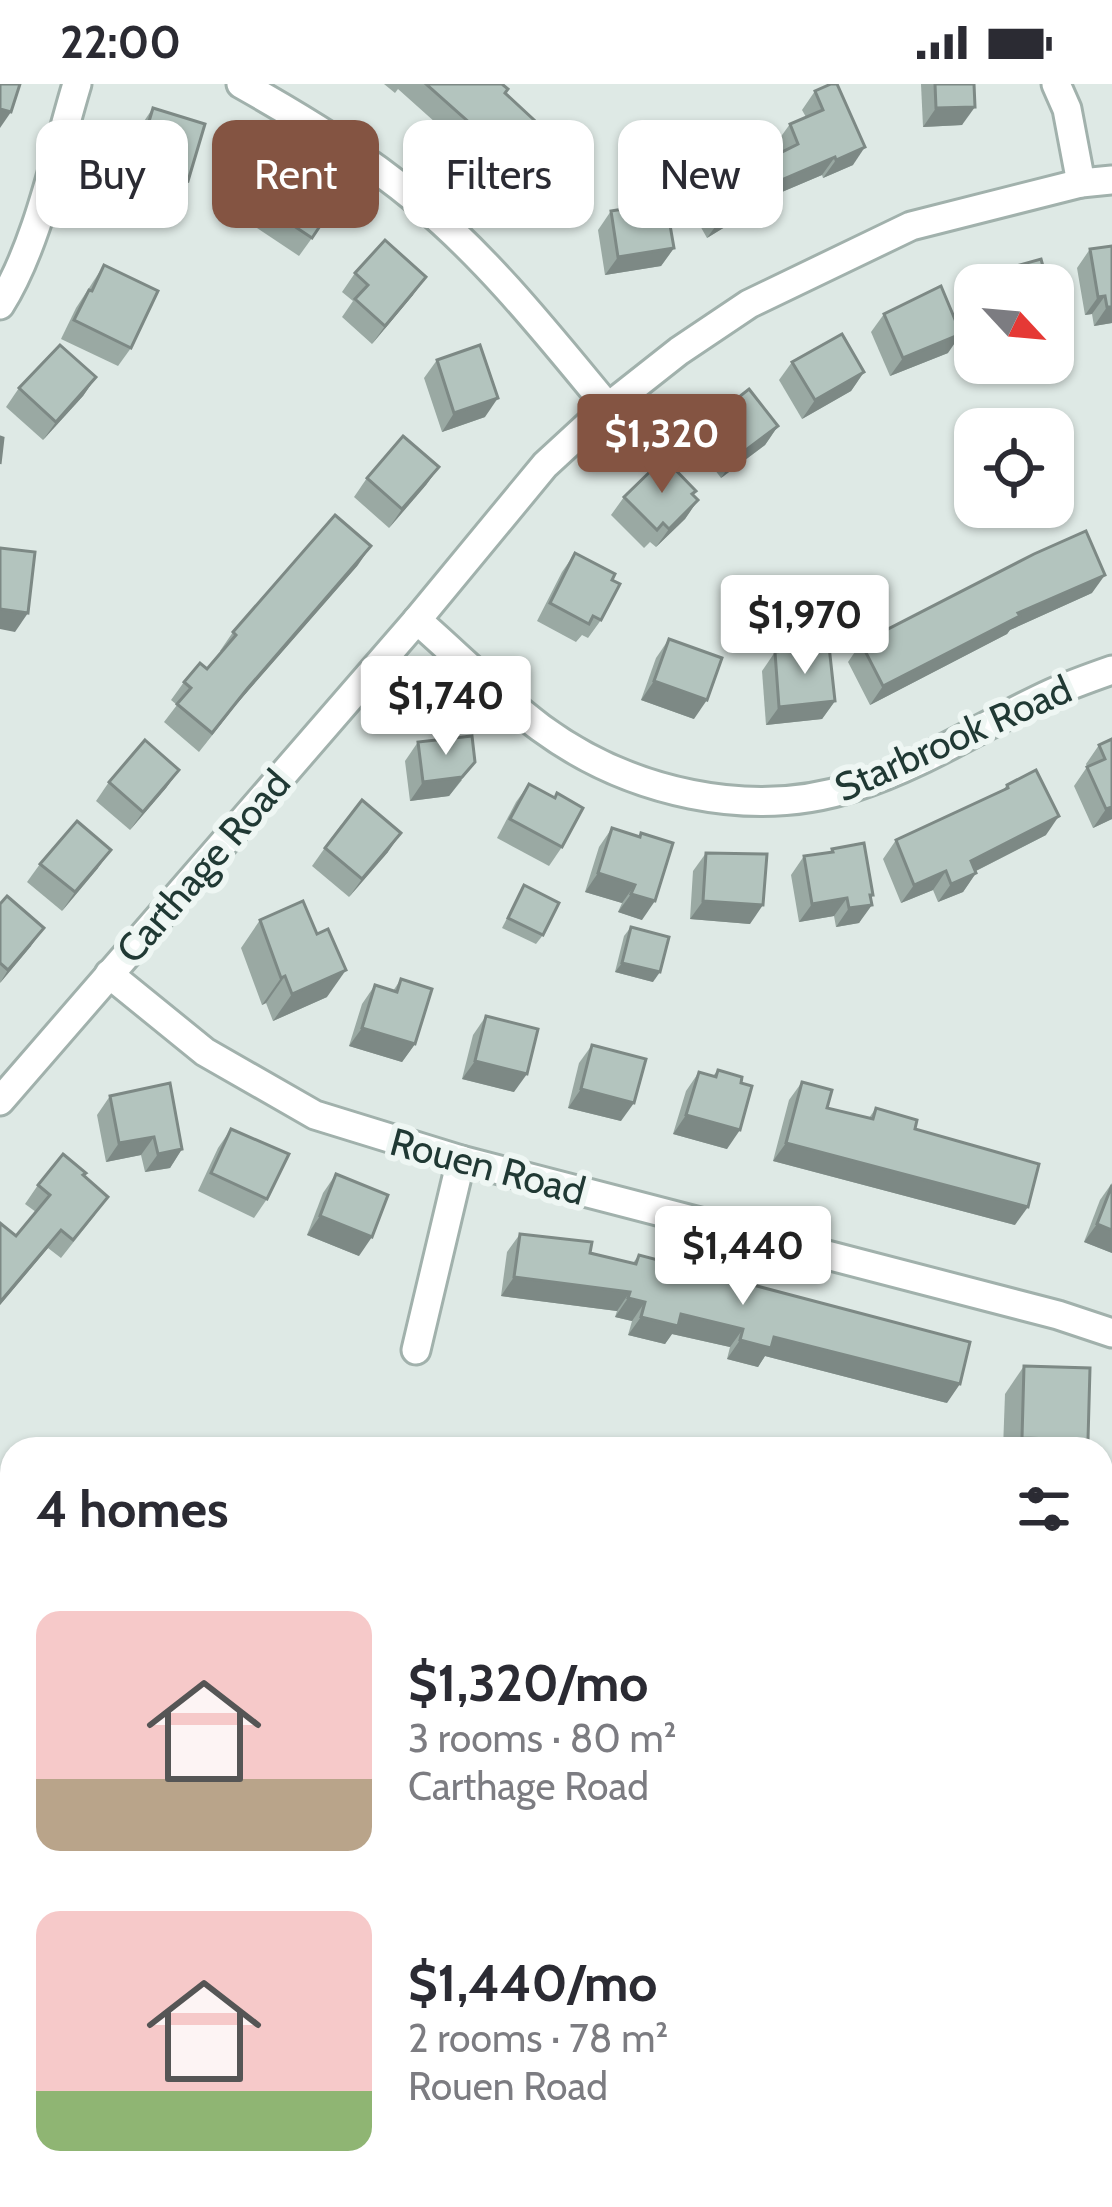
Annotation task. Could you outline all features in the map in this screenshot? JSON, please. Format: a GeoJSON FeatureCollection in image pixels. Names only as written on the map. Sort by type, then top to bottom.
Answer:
{"type":"FeatureCollection","features":[{"type":"Feature","properties":{"kind":"street"},"geometry":{"type":"LineString","coordinates":[[0,305],[33,232],[77,84]]}},
{"type":"Feature","properties":{"kind":"street"},"geometry":{"type":"LineString","coordinates":[[241,84],[340,144],[420,202],[545,331],[608,407]]}},
{"type":"Feature","properties":{"kind":"street"},"geometry":{"type":"LineString","coordinates":[[1056,84],[1067,109],[1081,183]]}},
{"type":"Feature","properties":{"kind":"street","name":"Carthage Road"},"geometry":{"type":"LineString","coordinates":[[0,1101],[417,620],[545,465],[608,407],[749,304],[911,226],[1081,183],[1112,180]]}},
{"type":"Feature","properties":{"kind":"street","name":"Starbrook Road"},"geometry":{"type":"LineString","coordinates":[[417,620],[541,728],[581,753],[669,790],[725,800],[814,797],[854,788],[904,768],[1054,692],[1112,670]]}},
{"type":"Feature","properties":{"kind":"street","name":"Rouen Road"},"geometry":{"type":"LineString","coordinates":[[110,974],[205,1052],[314,1115],[461,1160],[1112,1333]]}},
{"type":"Feature","properties":{"kind":"street"},"geometry":{"type":"LineString","coordinates":[[416,1350],[461,1160]]}},
{"type":"Feature","properties":{"kind":"building"},"geometry":{"type":"Polygon","coordinates":[[[0,84],[20,84],[11,112],[0,109],[0,84]]]}},
{"type":"Feature","properties":{"kind":"building"},"geometry":{"type":"Polygon","coordinates":[[[426,84],[502,84],[508,89],[505,93],[534,120],[466,120],[426,84]]]}},
{"type":"Feature","properties":{"kind":"building"},"geometry":{"type":"Polygon","coordinates":[[[837,84],[865,147],[783,179],[783,152],[798,144],[790,124],[823,110],[815,91],[837,84]]]}},
{"type":"Feature","properties":{"kind":"building"},"geometry":{"type":"Polygon","coordinates":[[[935,84],[974,84],[975,107],[936,108],[935,84]]]}},
{"type":"Feature","properties":{"kind":"building"},"geometry":{"type":"Polygon","coordinates":[[[153,108],[205,124],[188,181],[188,120],[149,120],[153,108]]]}},
{"type":"Feature","properties":{"kind":"building"},"geometry":{"type":"Polygon","coordinates":[[[618,210],[618,228],[671,228],[674,248],[618,257],[611,211],[618,210]]]}},
{"type":"Feature","properties":{"kind":"building"},"geometry":{"type":"Polygon","coordinates":[[[297,228],[319,228],[312,238],[297,228]]]}},
{"type":"Feature","properties":{"kind":"building"},"geometry":{"type":"Polygon","coordinates":[[[385,240],[426,277],[385,326],[355,299],[368,285],[355,273],[385,240]]]}},
{"type":"Feature","properties":{"kind":"building"},"geometry":{"type":"Polygon","coordinates":[[[1112,246],[1112,307],[1107,307],[1105,296],[1098,297],[1090,249],[1112,246]]]}},
{"type":"Feature","properties":{"kind":"building"},"geometry":{"type":"Polygon","coordinates":[[[104,265],[158,291],[131,348],[74,320],[104,265]]]}},
{"type":"Feature","properties":{"kind":"building"},"geometry":{"type":"Polygon","coordinates":[[[941,286],[954,317],[954,337],[903,358],[884,314],[941,286]]]}},
{"type":"Feature","properties":{"kind":"building"},"geometry":{"type":"Polygon","coordinates":[[[842,334],[864,372],[815,400],[792,362],[842,334]]]}},
{"type":"Feature","properties":{"kind":"building"},"geometry":{"type":"Polygon","coordinates":[[[60,345],[96,377],[56,422],[19,388],[60,345]]]}},
{"type":"Feature","properties":{"kind":"building"},"geometry":{"type":"Polygon","coordinates":[[[480,345],[498,398],[454,413],[437,360],[480,345]]]}},
{"type":"Feature","properties":{"kind":"building"},"geometry":{"type":"Polygon","coordinates":[[[749,389],[778,426],[734,459],[706,423],[749,389]]]}},
{"type":"Feature","properties":{"kind":"building"},"geometry":{"type":"Polygon","coordinates":[[[403,436],[439,467],[402,509],[367,478],[403,436]]]}},
{"type":"Feature","properties":{"kind":"building"},"geometry":{"type":"Polygon","coordinates":[[[664,458],[696,491],[692,494],[698,500],[669,529],[663,523],[657,530],[624,497],[664,458]]]}},
{"type":"Feature","properties":{"kind":"building"},"geometry":{"type":"Polygon","coordinates":[[[335,515],[371,546],[212,733],[177,704],[191,688],[184,682],[200,663],[207,669],[236,635],[233,632],[335,515]]]}},
{"type":"Feature","properties":{"kind":"building"},"geometry":{"type":"Polygon","coordinates":[[[1086,531],[1105,575],[1018,613],[1020,616],[883,686],[861,643],[1086,531]]]}},
{"type":"Feature","properties":{"kind":"building"},"geometry":{"type":"Polygon","coordinates":[[[0,548],[35,552],[28,613],[0,609],[0,548]]]}},
{"type":"Feature","properties":{"kind":"building"},"geometry":{"type":"Polygon","coordinates":[[[575,553],[615,574],[612,580],[620,584],[601,620],[593,616],[589,624],[550,603],[575,553]]]}},
{"type":"Feature","properties":{"kind":"building"},"geometry":{"type":"Polygon","coordinates":[[[669,639],[722,658],[707,700],[654,681],[669,639]]]}},
{"type":"Feature","properties":{"kind":"building"},"geometry":{"type":"Polygon","coordinates":[[[829,646],[835,701],[779,707],[775,652],[829,646]]]}},
{"type":"Feature","properties":{"kind":"building"},"geometry":{"type":"Polygon","coordinates":[[[472,736],[475,762],[462,777],[423,782],[418,742],[472,736]]]}},
{"type":"Feature","properties":{"kind":"building"},"geometry":{"type":"Polygon","coordinates":[[[1112,739],[1112,807],[1106,809],[1087,767],[1105,759],[1099,745],[1112,739]]]}},
{"type":"Feature","properties":{"kind":"building"},"geometry":{"type":"Polygon","coordinates":[[[145,740],[179,770],[143,812],[109,782],[145,740]]]}},
{"type":"Feature","properties":{"kind":"building"},"geometry":{"type":"Polygon","coordinates":[[[1036,770],[1059,816],[971,861],[976,873],[951,884],[946,871],[914,885],[896,840],[1036,770]]]}},
{"type":"Feature","properties":{"kind":"building"},"geometry":{"type":"Polygon","coordinates":[[[529,784],[583,808],[562,847],[510,819],[529,784]]]}},
{"type":"Feature","properties":{"kind":"building"},"geometry":{"type":"Polygon","coordinates":[[[362,800],[401,833],[362,879],[325,848],[362,800]]]}},
{"type":"Feature","properties":{"kind":"building"},"geometry":{"type":"Polygon","coordinates":[[[77,821],[111,850],[75,892],[40,864],[77,821]]]}},
{"type":"Feature","properties":{"kind":"building"},"geometry":{"type":"Polygon","coordinates":[[[612,828],[673,843],[655,901],[631,894],[635,885],[598,873],[612,828]]]}},
{"type":"Feature","properties":{"kind":"building"},"geometry":{"type":"Polygon","coordinates":[[[864,843],[872,905],[849,908],[847,898],[812,904],[804,856],[864,843]]]}},
{"type":"Feature","properties":{"kind":"building"},"geometry":{"type":"Polygon","coordinates":[[[706,853],[767,854],[763,905],[703,901],[706,853]]]}},
{"type":"Feature","properties":{"kind":"building"},"geometry":{"type":"Polygon","coordinates":[[[524,885],[559,903],[543,935],[508,918],[524,885]]]}},
{"type":"Feature","properties":{"kind":"building"},"geometry":{"type":"Polygon","coordinates":[[[7,896],[44,928],[8,970],[0,963],[0,904],[7,896]]]}},
{"type":"Feature","properties":{"kind":"building"},"geometry":{"type":"Polygon","coordinates":[[[303,901],[317,934],[328,929],[346,970],[292,994],[285,976],[281,978],[260,920],[303,901]]]}},
{"type":"Feature","properties":{"kind":"building"},"geometry":{"type":"Polygon","coordinates":[[[631,927],[669,937],[660,972],[622,963],[631,927]]]}},
{"type":"Feature","properties":{"kind":"building"},"geometry":{"type":"Polygon","coordinates":[[[401,979],[432,989],[415,1044],[362,1028],[375,985],[397,992],[401,979]]]}},
{"type":"Feature","properties":{"kind":"building"},"geometry":{"type":"Polygon","coordinates":[[[486,1016],[538,1029],[527,1074],[475,1061],[486,1016]]]}},
{"type":"Feature","properties":{"kind":"building"},"geometry":{"type":"Polygon","coordinates":[[[592,1045],[646,1059],[634,1103],[581,1089],[592,1045]]]}},
{"type":"Feature","properties":{"kind":"building"},"geometry":{"type":"Polygon","coordinates":[[[718,1070],[742,1077],[741,1083],[752,1086],[740,1130],[686,1115],[699,1072],[716,1077],[718,1070]]]}},
{"type":"Feature","properties":{"kind":"building"},"geometry":{"type":"Polygon","coordinates":[[[802,1082],[832,1090],[827,1108],[873,1119],[876,1108],[917,1120],[915,1129],[1039,1164],[1028,1207],[786,1143],[802,1082]]]}},
{"type":"Feature","properties":{"kind":"building"},"geometry":{"type":"Polygon","coordinates":[[[170,1083],[182,1149],[158,1154],[154,1137],[119,1143],[110,1096],[170,1083]]]}},
{"type":"Feature","properties":{"kind":"building"},"geometry":{"type":"Polygon","coordinates":[[[231,1129],[289,1154],[267,1199],[211,1173],[231,1129]]]}},
{"type":"Feature","properties":{"kind":"building"},"geometry":{"type":"Polygon","coordinates":[[[63,1154],[108,1197],[73,1240],[61,1230],[0,1302],[0,1223],[16,1236],[50,1195],[38,1185],[63,1154]]]}},
{"type":"Feature","properties":{"kind":"building"},"geometry":{"type":"Polygon","coordinates":[[[336,1174],[388,1195],[372,1237],[320,1216],[336,1174]]]}},
{"type":"Feature","properties":{"kind":"building"},"geometry":{"type":"Polygon","coordinates":[[[1112,1185],[1112,1230],[1097,1224],[1112,1185]]]}},
{"type":"Feature","properties":{"kind":"building"},"geometry":{"type":"Polygon","coordinates":[[[520,1234],[592,1242],[590,1253],[636,1264],[639,1255],[970,1342],[960,1384],[774,1337],[771,1348],[740,1340],[743,1329],[681,1314],[678,1326],[641,1317],[645,1302],[628,1298],[630,1292],[514,1277],[520,1234]]]}},
{"type":"Feature","properties":{"kind":"building"},"geometry":{"type":"Polygon","coordinates":[[[1024,1366],[1090,1368],[1088,1437],[1022,1437],[1024,1366]]]}}]}
